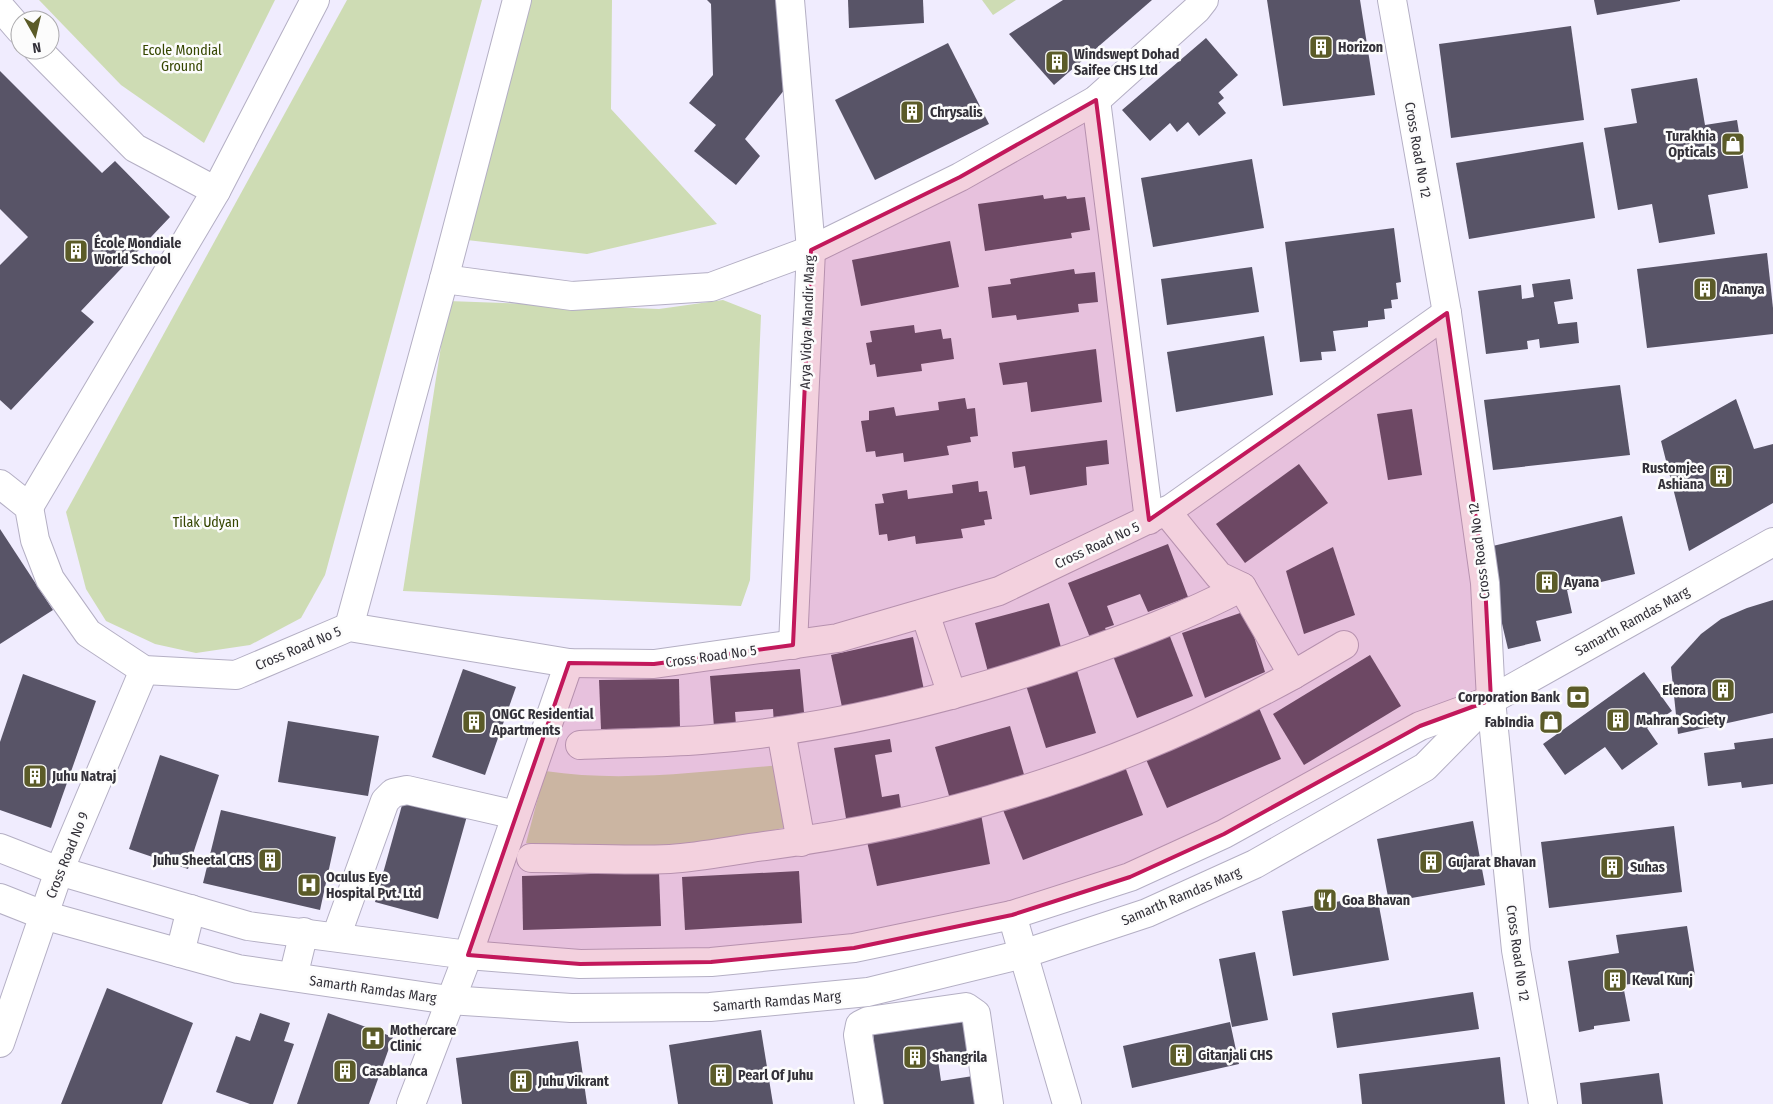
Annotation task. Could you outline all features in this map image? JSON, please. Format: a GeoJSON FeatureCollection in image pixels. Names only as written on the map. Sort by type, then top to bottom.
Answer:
{"type":"FeatureCollection","features":[{"type":"Feature","properties":{"kind":"street"},"geometry":{"type":"LineString","coordinates":[[144,670],[88,633],[50,579],[35,540],[29,507],[216,191],[315,0]]}},
{"type":"Feature","properties":{"kind":"street"},"geometry":{"type":"LineString","coordinates":[[349,627],[444,279],[517,0]]}},
{"type":"Feature","properties":{"kind":"street","name":"Arya Vidya Mandir Marg"},"geometry":{"type":"LineString","coordinates":[[790,0],[811,250],[793,645]]}},
{"type":"Feature","properties":{"kind":"street"},"geometry":{"type":"LineString","coordinates":[[444,279],[572,296],[711,287],[811,250],[960,177],[1096,100],[1197,9],[1204,0]]}},
{"type":"Feature","properties":{"kind":"street","name":"Cross Road No 12"},"geometry":{"type":"LineString","coordinates":[[1392,0],[1447,312],[1485,583],[1491,700],[1516,950],[1542,1104]]}},
{"type":"Feature","properties":{"kind":"street"},"geometry":{"type":"LineString","coordinates":[[0,8],[10,19]]}},
{"type":"Feature","properties":{"kind":"street"},"geometry":{"type":"LineString","coordinates":[[48,60],[135,148],[216,191]]}},
{"type":"Feature","properties":{"kind":"street"},"geometry":{"type":"LineString","coordinates":[[1096,100],[1157,516],[1219,576],[1242,587],[1293,675]]}},
{"type":"Feature","properties":{"kind":"street","name":"Cross Road No 5"},"geometry":{"type":"LineString","coordinates":[[144,670],[236,674],[349,627],[569,662],[654,664],[838,638],[999,591],[1157,516],[1447,312]]}},
{"type":"Feature","properties":{"kind":"street"},"geometry":{"type":"LineString","coordinates":[[0,484],[29,507]]}},
{"type":"Feature","properties":{"kind":"street","name":"Samarth Ramdas Marg"},"geometry":{"type":"LineString","coordinates":[[0,848],[59,871],[248,926],[304,932],[339,929],[395,938],[468,955],[580,964],[711,962],[854,948],[1012,915],[1130,877],[1224,834],[1420,726],[1491,700],[1773,542]]}},
{"type":"Feature","properties":{"kind":"street"},"geometry":{"type":"LineString","coordinates":[[580,745],[700,740],[781,731],[952,695],[1006,680],[1132,636],[1197,610],[1242,587]]}},
{"type":"Feature","properties":{"kind":"street"},"geometry":{"type":"LineString","coordinates":[[925,613],[952,695]]}},
{"type":"Feature","properties":{"kind":"street"},"geometry":{"type":"LineString","coordinates":[[530,858],[671,859],[801,842],[921,819],[1028,790],[1120,757],[1243,703],[1344,645]]}},
{"type":"Feature","properties":{"kind":"street"},"geometry":{"type":"LineString","coordinates":[[395,938],[451,939],[458,935],[471,913],[508,813],[569,662]]}},
{"type":"Feature","properties":{"kind":"street","name":"Cross Road No 9"},"geometry":{"type":"LineString","coordinates":[[0,1044],[42,915],[144,670]]}},
{"type":"Feature","properties":{"kind":"street","name":"Samarth Ramdas Marg"},"geometry":{"type":"LineString","coordinates":[[0,898],[42,915],[238,969],[449,1000],[571,1008],[710,1007],[868,992],[1023,954],[1147,913],[1255,864],[1425,767],[1491,700]]}},
{"type":"Feature","properties":{"kind":"street"},"geometry":{"type":"LineString","coordinates":[[781,731],[801,842]]}},
{"type":"Feature","properties":{"kind":"street"},"geometry":{"type":"LineString","coordinates":[[339,929],[385,801],[393,793],[407,790],[508,813]]}},
{"type":"Feature","properties":{"kind":"street"},"geometry":{"type":"LineString","coordinates":[[180,953],[191,909]]}},
{"type":"Feature","properties":{"kind":"street"},"geometry":{"type":"LineString","coordinates":[[411,1104],[449,1000],[468,955],[471,913]]}},
{"type":"Feature","properties":{"kind":"street"},"geometry":{"type":"LineString","coordinates":[[1012,915],[1067,1104]]}},
{"type":"Feature","properties":{"kind":"street"},"geometry":{"type":"LineString","coordinates":[[293,977],[304,932]]}},
{"type":"Feature","properties":{"kind":"street"},"geometry":{"type":"LineString","coordinates":[[930,932],[945,1010]]}},
{"type":"Feature","properties":{"kind":"street"},"geometry":{"type":"LineString","coordinates":[[869,1104],[858,1035],[860,1026],[868,1021],[966,1007],[976,1014],[990,1104]]}},
{"type":"Feature","properties":{"kind":"highlighted area"},"geometry":{"type":"Polygon","coordinates":[[[1096,100],[1149,520],[1447,313],[1485,583],[1491,700],[1420,726],[1224,834],[1130,877],[1012,915],[854,948],[711,962],[580,964],[468,955],[569,663],[654,664],[793,645],[811,250],[960,177],[1096,100]]]}},
{"type":"Feature","properties":{"kind":"green space","name":"Ecole Mondial Ground"},"geometry":{"type":"Polygon","coordinates":[[[39,0],[275,0],[204,143],[121,85],[60,22],[60,10],[49,10],[39,0]]]}},
{"type":"Feature","properties":{"kind":"green space","name":"Tilak Udyan"},"geometry":{"type":"Polygon","coordinates":[[[347,0],[482,0],[325,575],[301,618],[250,645],[196,653],[155,644],[106,621],[86,589],[66,512],[347,0]]]}},
{"type":"Feature","properties":{"kind":"green space"},"geometry":{"type":"Polygon","coordinates":[[[529,0],[612,0],[611,109],[717,224],[587,254],[467,240],[529,0]]]}},
{"type":"Feature","properties":{"kind":"green space"},"geometry":{"type":"Polygon","coordinates":[[[982,0],[1016,0],[993,15],[982,0]]]}},
{"type":"Feature","properties":{"kind":"green space"},"geometry":{"type":"Polygon","coordinates":[[[723,300],[761,315],[750,580],[741,606],[403,591],[448,301],[659,309],[723,300]]]}},
{"type":"Feature","properties":{"kind":"green space"},"geometry":{"type":"Polygon","coordinates":[[[783,765],[792,826],[712,843],[645,851],[526,843],[545,771],[604,776],[634,776],[783,765]]]}},
{"type":"Feature","properties":{"kind":"building"},"geometry":{"type":"Polygon","coordinates":[[[707,0],[781,0],[785,89],[745,139],[760,156],[736,185],[694,151],[716,125],[689,103],[713,75],[711,4],[707,0]]]}},
{"type":"Feature","properties":{"kind":"building"},"geometry":{"type":"Polygon","coordinates":[[[848,0],[923,0],[924,23],[849,28],[848,0]]]}},
{"type":"Feature","properties":{"kind":"building","name":"Windswept Dohad Saifee CHS Ltd"},"geometry":{"type":"Polygon","coordinates":[[[1063,0],[1152,0],[1054,85],[1009,34],[1063,0]]]}},
{"type":"Feature","properties":{"kind":"building","name":"Horizon"},"geometry":{"type":"Polygon","coordinates":[[[1267,0],[1360,0],[1375,95],[1283,106],[1267,0]]]}},
{"type":"Feature","properties":{"kind":"building"},"geometry":{"type":"Polygon","coordinates":[[[1594,0],[1680,0],[1680,1],[1597,15],[1594,0]]]}},
{"type":"Feature","properties":{"kind":"building"},"geometry":{"type":"Polygon","coordinates":[[[1571,26],[1584,120],[1451,138],[1439,44],[1571,26]]]}},
{"type":"Feature","properties":{"kind":"building"},"geometry":{"type":"Polygon","coordinates":[[[1206,38],[1238,75],[1219,92],[1224,98],[1218,103],[1226,113],[1199,136],[1188,122],[1177,132],[1170,123],[1150,141],[1122,110],[1206,38]]]}},
{"type":"Feature","properties":{"kind":"building","name":"Chrysalis"},"geometry":{"type":"Polygon","coordinates":[[[948,43],[989,124],[875,180],[835,100],[948,43]]]}},
{"type":"Feature","properties":{"kind":"building","name":"École Mondiale World School"},"geometry":{"type":"Polygon","coordinates":[[[0,71],[102,173],[115,161],[170,217],[81,311],[94,322],[11,410],[0,400],[0,265],[28,237],[0,209],[0,71]]]}},
{"type":"Feature","properties":{"kind":"building"},"geometry":{"type":"Polygon","coordinates":[[[1697,78],[1705,125],[1737,120],[1748,188],[1708,195],[1715,234],[1659,243],[1652,204],[1618,210],[1604,128],[1637,123],[1631,89],[1697,78]]]}},
{"type":"Feature","properties":{"kind":"building"},"geometry":{"type":"Polygon","coordinates":[[[1583,142],[1595,218],[1469,239],[1456,163],[1583,142]]]}},
{"type":"Feature","properties":{"kind":"building"},"geometry":{"type":"Polygon","coordinates":[[[1252,159],[1264,228],[1153,247],[1141,178],[1252,159]]]}},
{"type":"Feature","properties":{"kind":"building"},"geometry":{"type":"Polygon","coordinates":[[[1043,195],[1044,199],[1066,196],[1067,199],[1085,197],[1090,230],[1071,233],[1072,238],[985,251],[978,204],[1043,195]]]}},
{"type":"Feature","properties":{"kind":"building"},"geometry":{"type":"Polygon","coordinates":[[[1394,228],[1401,282],[1396,283],[1398,299],[1391,300],[1392,308],[1384,309],[1385,319],[1368,321],[1368,327],[1333,331],[1336,351],[1321,352],[1322,360],[1300,362],[1285,242],[1394,228]]]}},
{"type":"Feature","properties":{"kind":"building"},"geometry":{"type":"Polygon","coordinates":[[[950,241],[959,287],[861,306],[852,260],[950,241]]]}},
{"type":"Feature","properties":{"kind":"building","name":"Ananya"},"geometry":{"type":"Polygon","coordinates":[[[1767,253],[1773,308],[1773,334],[1647,348],[1637,269],[1767,253]]]}},
{"type":"Feature","properties":{"kind":"building"},"geometry":{"type":"Polygon","coordinates":[[[1252,267],[1259,312],[1167,325],[1161,279],[1252,267]]]}},
{"type":"Feature","properties":{"kind":"building"},"geometry":{"type":"Polygon","coordinates":[[[1074,269],[1075,274],[1095,272],[1098,302],[1078,304],[1079,312],[1017,320],[1016,315],[992,318],[988,287],[1011,284],[1010,279],[1074,269]]]}},
{"type":"Feature","properties":{"kind":"building"},"geometry":{"type":"Polygon","coordinates":[[[1570,279],[1573,299],[1554,302],[1558,324],[1577,322],[1579,343],[1540,348],[1539,339],[1527,341],[1528,349],[1486,354],[1478,291],[1521,285],[1522,299],[1534,297],[1532,284],[1570,279]]]}},
{"type":"Feature","properties":{"kind":"building"},"geometry":{"type":"Polygon","coordinates":[[[914,325],[915,333],[941,329],[943,339],[951,338],[954,359],[921,364],[922,371],[877,377],[875,364],[870,365],[866,343],[872,342],[870,331],[914,325]]]}},
{"type":"Feature","properties":{"kind":"building"},"geometry":{"type":"Polygon","coordinates":[[[1264,336],[1273,395],[1176,412],[1167,352],[1264,336]]]}},
{"type":"Feature","properties":{"kind":"building"},"geometry":{"type":"Polygon","coordinates":[[[1096,349],[1102,402],[1031,412],[1027,382],[1003,385],[999,363],[1096,349]]]}},
{"type":"Feature","properties":{"kind":"building"},"geometry":{"type":"Polygon","coordinates":[[[1620,385],[1630,455],[1493,470],[1484,400],[1620,385]]]}},
{"type":"Feature","properties":{"kind":"building"},"geometry":{"type":"Polygon","coordinates":[[[965,398],[967,409],[975,408],[978,436],[970,437],[971,442],[947,446],[949,455],[904,462],[903,453],[876,457],[875,451],[866,452],[861,421],[869,420],[869,411],[894,407],[896,416],[939,410],[938,402],[965,398]]]}},
{"type":"Feature","properties":{"kind":"building","name":"Rustomjee Ashiana"},"geometry":{"type":"Polygon","coordinates":[[[1736,399],[1754,449],[1773,444],[1773,503],[1689,551],[1661,441],[1736,399]]]}},
{"type":"Feature","properties":{"kind":"building"},"geometry":{"type":"Polygon","coordinates":[[[1412,409],[1422,475],[1388,480],[1377,414],[1412,409]]]}},
{"type":"Feature","properties":{"kind":"building"},"geometry":{"type":"Polygon","coordinates":[[[1107,440],[1109,464],[1086,467],[1087,485],[1030,495],[1025,466],[1014,468],[1012,452],[1107,440]]]}},
{"type":"Feature","properties":{"kind":"building"},"geometry":{"type":"Polygon","coordinates":[[[1299,464],[1328,503],[1245,563],[1216,524],[1299,464]]]}},
{"type":"Feature","properties":{"kind":"building"},"geometry":{"type":"Polygon","coordinates":[[[978,481],[979,492],[987,491],[992,519],[984,520],[985,525],[961,529],[963,538],[916,544],[915,536],[888,541],[887,534],[879,535],[875,504],[884,503],[882,494],[907,490],[908,499],[953,493],[952,485],[978,481]]]}},
{"type":"Feature","properties":{"kind":"building","name":"Ayana"},"geometry":{"type":"Polygon","coordinates":[[[1622,516],[1635,574],[1567,590],[1572,613],[1536,621],[1541,641],[1508,649],[1484,548],[1622,516]]]}},
{"type":"Feature","properties":{"kind":"building"},"geometry":{"type":"Polygon","coordinates":[[[0,529],[53,610],[0,644],[0,529]]]}},
{"type":"Feature","properties":{"kind":"building"},"geometry":{"type":"Polygon","coordinates":[[[1168,544],[1188,597],[1148,612],[1140,594],[1107,606],[1114,625],[1105,628],[1108,634],[1091,640],[1068,583],[1168,544]]]}},
{"type":"Feature","properties":{"kind":"building"},"geometry":{"type":"Polygon","coordinates":[[[1333,547],[1355,615],[1304,634],[1286,571],[1333,547]]]}},
{"type":"Feature","properties":{"kind":"building","name":"Elenora"},"geometry":{"type":"Polygon","coordinates":[[[1773,600],[1773,713],[1678,734],[1671,667],[1701,634],[1721,619],[1773,600]]]}},
{"type":"Feature","properties":{"kind":"building"},"geometry":{"type":"Polygon","coordinates":[[[1049,603],[1062,651],[988,672],[975,623],[1049,603]]]}},
{"type":"Feature","properties":{"kind":"building"},"geometry":{"type":"Polygon","coordinates":[[[1246,611],[1265,672],[1205,698],[1182,633],[1246,611]]]}},
{"type":"Feature","properties":{"kind":"building"},"geometry":{"type":"Polygon","coordinates":[[[1169,634],[1193,696],[1137,718],[1113,656],[1169,634]]]}},
{"type":"Feature","properties":{"kind":"building"},"geometry":{"type":"Polygon","coordinates":[[[913,637],[924,690],[842,707],[831,655],[913,637]]]}},
{"type":"Feature","properties":{"kind":"building"},"geometry":{"type":"Polygon","coordinates":[[[1370,655],[1401,706],[1304,765],[1273,714],[1370,655]]]}},
{"type":"Feature","properties":{"kind":"building"},"geometry":{"type":"Polygon","coordinates":[[[1075,664],[1096,733],[1046,748],[1024,679],[1075,664]]]}},
{"type":"Feature","properties":{"kind":"building","name":"ONGC Residential Apartments"},"geometry":{"type":"Polygon","coordinates":[[[463,669],[516,687],[485,775],[432,757],[463,669]]]}},
{"type":"Feature","properties":{"kind":"building"},"geometry":{"type":"Polygon","coordinates":[[[800,669],[805,723],[774,725],[773,709],[735,712],[736,725],[714,727],[710,676],[800,669]]]}},
{"type":"Feature","properties":{"kind":"building","name":"Mahran Society"},"geometry":{"type":"Polygon","coordinates":[[[1644,672],[1672,711],[1647,728],[1658,744],[1622,770],[1605,747],[1565,775],[1543,744],[1644,672]]]}},
{"type":"Feature","properties":{"kind":"building","name":"Juhu Natraj"},"geometry":{"type":"Polygon","coordinates":[[[23,674],[96,701],[51,828],[0,810],[0,742],[23,674]]]}},
{"type":"Feature","properties":{"kind":"building"},"geometry":{"type":"Polygon","coordinates":[[[679,679],[680,728],[601,729],[599,680],[679,679]]]}},
{"type":"Feature","properties":{"kind":"building"},"geometry":{"type":"Polygon","coordinates":[[[1259,708],[1281,759],[1167,808],[1145,757],[1259,708]]]}},
{"type":"Feature","properties":{"kind":"building"},"geometry":{"type":"Polygon","coordinates":[[[288,721],[379,736],[368,796],[278,782],[288,721]]]}},
{"type":"Feature","properties":{"kind":"building"},"geometry":{"type":"Polygon","coordinates":[[[1010,726],[1025,778],[950,799],[935,747],[1010,726]]]}},
{"type":"Feature","properties":{"kind":"building"},"geometry":{"type":"Polygon","coordinates":[[[1773,738],[1773,784],[1742,788],[1741,782],[1708,786],[1704,753],[1735,749],[1734,743],[1773,738]]]}},
{"type":"Feature","properties":{"kind":"building"},"geometry":{"type":"Polygon","coordinates":[[[890,739],[892,752],[875,755],[882,797],[899,794],[902,815],[847,824],[834,748],[890,739]]]}},
{"type":"Feature","properties":{"kind":"building"},"geometry":{"type":"Polygon","coordinates":[[[160,755],[219,775],[188,869],[129,849],[160,755]]]}},
{"type":"Feature","properties":{"kind":"building"},"geometry":{"type":"Polygon","coordinates":[[[1124,764],[1143,815],[1023,860],[1003,810],[1124,764]]]}},
{"type":"Feature","properties":{"kind":"building"},"geometry":{"type":"Polygon","coordinates":[[[404,798],[467,816],[438,919],[375,902],[404,798]]]}},
{"type":"Feature","properties":{"kind":"building","name":"Juhu Sheetal CHS"},"geometry":{"type":"Polygon","coordinates":[[[221,810],[336,837],[320,910],[203,883],[221,810]]]}},
{"type":"Feature","properties":{"kind":"building"},"geometry":{"type":"Polygon","coordinates":[[[981,814],[990,864],[877,886],[866,837],[981,814]]]}},
{"type":"Feature","properties":{"kind":"building","name":"Gujarat Bhavan"},"geometry":{"type":"Polygon","coordinates":[[[1473,821],[1485,885],[1389,902],[1377,839],[1473,821]]]}},
{"type":"Feature","properties":{"kind":"building","name":"Suhas"},"geometry":{"type":"Polygon","coordinates":[[[1674,826],[1682,892],[1549,908],[1541,842],[1674,826]]]}},
{"type":"Feature","properties":{"kind":"building"},"geometry":{"type":"Polygon","coordinates":[[[799,871],[802,923],[685,930],[682,877],[799,871]]]}},
{"type":"Feature","properties":{"kind":"building"},"geometry":{"type":"Polygon","coordinates":[[[659,872],[661,926],[523,930],[522,876],[659,872]]]}},
{"type":"Feature","properties":{"kind":"building"},"geometry":{"type":"Polygon","coordinates":[[[1377,895],[1389,960],[1293,976],[1282,911],[1377,895]]]}},
{"type":"Feature","properties":{"kind":"building","name":"Keval Kunj"},"geometry":{"type":"Polygon","coordinates":[[[1687,926],[1695,975],[1623,985],[1630,1021],[1594,1026],[1594,1029],[1579,1032],[1568,961],[1619,953],[1616,935],[1687,926]]]}},
{"type":"Feature","properties":{"kind":"building","name":"Gitanjali CHS"},"geometry":{"type":"Polygon","coordinates":[[[1255,952],[1268,1020],[1232,1027],[1219,959],[1255,952]]]}},
{"type":"Feature","properties":{"kind":"building"},"geometry":{"type":"Polygon","coordinates":[[[107,988],[193,1023],[162,1104],[61,1104],[107,988]]]}},
{"type":"Feature","properties":{"kind":"building"},"geometry":{"type":"Polygon","coordinates":[[[1473,992],[1479,1029],[1337,1048],[1332,1013],[1473,992]]]}},
{"type":"Feature","properties":{"kind":"building"},"geometry":{"type":"Polygon","coordinates":[[[260,1013],[290,1023],[284,1041],[294,1044],[273,1104],[250,1104],[216,1092],[236,1036],[250,1041],[260,1013]]]}},
{"type":"Feature","properties":{"kind":"building","name":"Casablanca"},"geometry":{"type":"Polygon","coordinates":[[[328,1013],[393,1037],[369,1104],[297,1104],[328,1013]]]}},
{"type":"Feature","properties":{"kind":"building","name":"Shangrila"},"geometry":{"type":"Polygon","coordinates":[[[966,1015],[970,1054],[938,1060],[941,1081],[973,1076],[976,1104],[880,1104],[872,1022],[966,1015]]]}},
{"type":"Feature","properties":{"kind":"building","name":"Gitanjali CHS"},"geometry":{"type":"Polygon","coordinates":[[[1230,1022],[1239,1064],[1132,1088],[1123,1046],[1230,1022]]]}},
{"type":"Feature","properties":{"kind":"building","name":"Pearl Of Juhu"},"geometry":{"type":"Polygon","coordinates":[[[761,1030],[773,1104],[678,1104],[669,1045],[761,1030]]]}},
{"type":"Feature","properties":{"kind":"building","name":"Juhu Vikrant"},"geometry":{"type":"Polygon","coordinates":[[[578,1041],[587,1104],[462,1104],[456,1058],[578,1041]]]}},
{"type":"Feature","properties":{"kind":"building"},"geometry":{"type":"Polygon","coordinates":[[[1500,1057],[1505,1104],[1362,1104],[1359,1074],[1500,1057]]]}},
{"type":"Feature","properties":{"kind":"building"},"geometry":{"type":"Polygon","coordinates":[[[1659,1073],[1663,1104],[1582,1104],[1580,1083],[1659,1073]]]}},
{"type":"Feature","properties":{"kind":"place","name":"Horizon"},"geometry":{"type":"Point","coordinates":[1321,47]}},
{"type":"Feature","properties":{"kind":"place","name":"Windswept Dohad Saifee CHS Ltd"},"geometry":{"type":"Point","coordinates":[1057,62]}},
{"type":"Feature","properties":{"kind":"place","name":"Chrysalis"},"geometry":{"type":"Point","coordinates":[912,112]}},
{"type":"Feature","properties":{"kind":"place","name":"Turakhia Opticals"},"geometry":{"type":"Point","coordinates":[1733,144]}},
{"type":"Feature","properties":{"kind":"place","name":"École Mondiale World School"},"geometry":{"type":"Point","coordinates":[76,251]}},
{"type":"Feature","properties":{"kind":"place","name":"Ananya"},"geometry":{"type":"Point","coordinates":[1705,289]}},
{"type":"Feature","properties":{"kind":"place","name":"Rustomjee Ashiana"},"geometry":{"type":"Point","coordinates":[1721,476]}},
{"type":"Feature","properties":{"kind":"place","name":"Ayana"},"geometry":{"type":"Point","coordinates":[1547,582]}},
{"type":"Feature","properties":{"kind":"place","name":"Elenora"},"geometry":{"type":"Point","coordinates":[1723,690]}},
{"type":"Feature","properties":{"kind":"place","name":"Corporation Bank"},"geometry":{"type":"Point","coordinates":[1578,697]}},
{"type":"Feature","properties":{"kind":"place","name":"Mahran Society"},"geometry":{"type":"Point","coordinates":[1618,720]}},
{"type":"Feature","properties":{"kind":"place","name":"ONGC Residential Apartments"},"geometry":{"type":"Point","coordinates":[474,722]}},
{"type":"Feature","properties":{"kind":"place","name":"FabIndia"},"geometry":{"type":"Point","coordinates":[1551,722]}},
{"type":"Feature","properties":{"kind":"place","name":"Juhu Natraj"},"geometry":{"type":"Point","coordinates":[35,776]}},
{"type":"Feature","properties":{"kind":"place","name":"Juhu Sheetal CHS"},"geometry":{"type":"Point","coordinates":[270,860]}},
{"type":"Feature","properties":{"kind":"place","name":"Gujarat Bhavan"},"geometry":{"type":"Point","coordinates":[1431,862]}},
{"type":"Feature","properties":{"kind":"place","name":"Suhas"},"geometry":{"type":"Point","coordinates":[1612,867]}},
{"type":"Feature","properties":{"kind":"place","name":"Oculus Eye Hospital Pvt. Ltd"},"geometry":{"type":"Point","coordinates":[309,885]}},
{"type":"Feature","properties":{"kind":"place","name":"Goa Bhavan"},"geometry":{"type":"Point","coordinates":[1325,900]}},
{"type":"Feature","properties":{"kind":"place","name":"Keval Kunj"},"geometry":{"type":"Point","coordinates":[1615,980]}},
{"type":"Feature","properties":{"kind":"place","name":"Mothercare Clinic"},"geometry":{"type":"Point","coordinates":[373,1038]}},
{"type":"Feature","properties":{"kind":"place","name":"Gitanjali CHS"},"geometry":{"type":"Point","coordinates":[1181,1055]}},
{"type":"Feature","properties":{"kind":"place","name":"Shangrila"},"geometry":{"type":"Point","coordinates":[915,1057]}},
{"type":"Feature","properties":{"kind":"place","name":"Casablanca"},"geometry":{"type":"Point","coordinates":[345,1071]}},
{"type":"Feature","properties":{"kind":"place","name":"Pearl Of Juhu"},"geometry":{"type":"Point","coordinates":[721,1075]}},
{"type":"Feature","properties":{"kind":"place","name":"Juhu Vikrant"},"geometry":{"type":"Point","coordinates":[521,1081]}}]}
